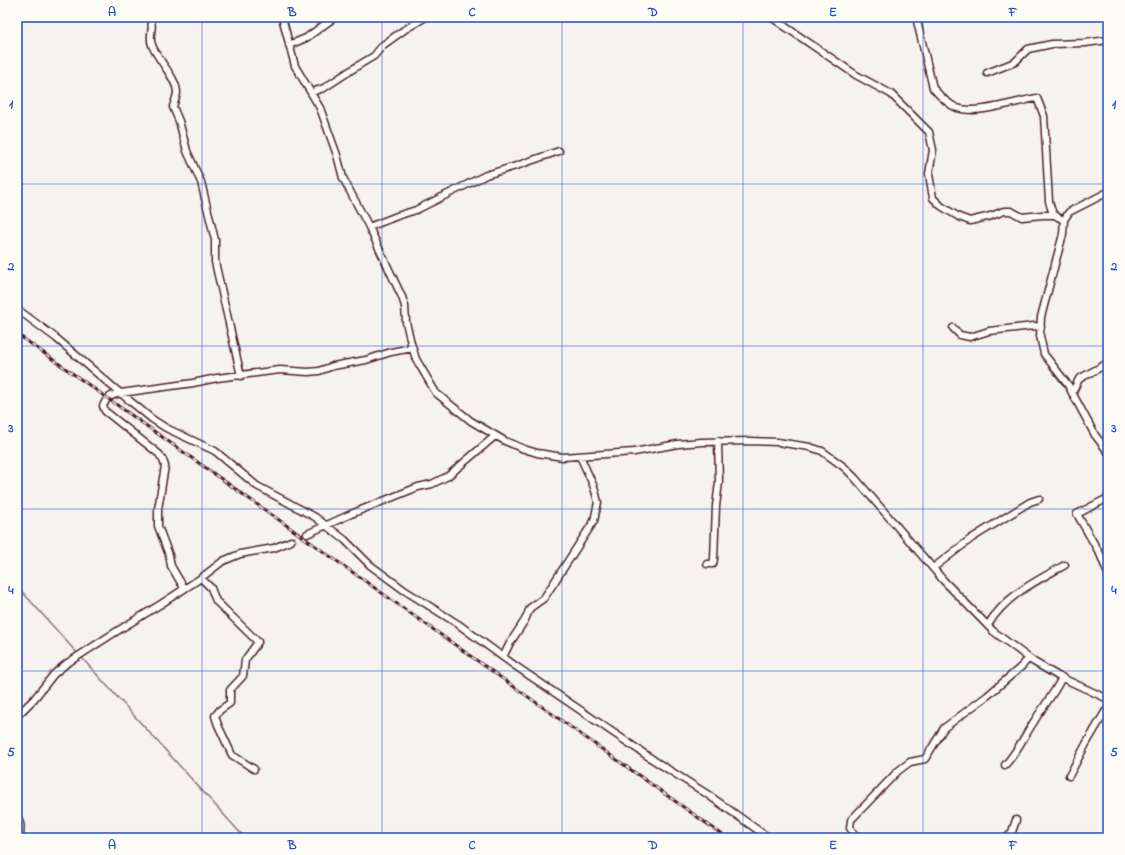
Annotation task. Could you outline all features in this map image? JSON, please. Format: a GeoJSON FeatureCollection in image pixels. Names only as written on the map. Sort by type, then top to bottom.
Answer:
{"type":"FeatureCollection","features":[{"type":"Feature","properties":{"kind":"street"},"geometry":{"type":"LineString","coordinates":[[150,17],[153,24],[152,44],[157,56],[168,72],[177,90],[177,96],[173,107],[179,121],[187,151],[201,182],[215,240],[215,262],[242,376]]}},
{"type":"Feature","properties":{"kind":"street"},"geometry":{"type":"LineString","coordinates":[[282,17],[295,66],[312,92],[320,108],[331,137],[343,178],[369,227],[402,297],[405,306],[406,322],[412,348],[424,375],[436,393],[471,421],[495,436],[524,449],[537,453],[563,457],[634,452],[678,444],[718,441],[777,442],[810,447],[822,451],[831,456],[855,478],[944,581],[1002,638],[1029,658],[1062,677],[1108,699]]}},
{"type":"Feature","properties":{"kind":"street"},"geometry":{"type":"LineString","coordinates":[[289,45],[306,38],[335,17]]}},
{"type":"Feature","properties":{"kind":"street"},"geometry":{"type":"LineString","coordinates":[[312,92],[324,88],[374,56],[383,45],[426,17]]}},
{"type":"Feature","properties":{"kind":"street"},"geometry":{"type":"LineString","coordinates":[[771,17],[856,75],[891,94],[929,132],[933,150],[929,174],[933,198],[941,206],[959,217],[970,221],[1004,211],[1011,211],[1022,217],[1054,215],[1064,220]]}},
{"type":"Feature","properties":{"kind":"street"},"geometry":{"type":"LineString","coordinates":[[916,17],[933,88],[940,97],[956,108],[985,108],[1037,98],[1044,116],[1049,201],[1054,215]]}},
{"type":"Feature","properties":{"kind":"street"},"geometry":{"type":"LineString","coordinates":[[987,73],[1016,62],[1028,49],[1052,44],[1085,43],[1108,40]]}},
{"type":"Feature","properties":{"kind":"street"},"geometry":{"type":"LineString","coordinates":[[369,227],[416,210],[486,175],[559,151]]}},
{"type":"Feature","properties":{"kind":"street"},"geometry":{"type":"LineString","coordinates":[[1108,192],[1069,212],[1064,220],[1063,234],[1041,317],[1040,336],[1044,354],[1068,385],[1095,435],[1108,452]]}},
{"type":"Feature","properties":{"kind":"street"},"geometry":{"type":"LineString","coordinates":[[17,309],[56,338],[159,424],[215,452],[258,486],[315,517],[345,540],[370,565],[404,590],[458,624],[502,657],[655,761],[707,794],[768,838]]}},
{"type":"Feature","properties":{"kind":"street"},"geometry":{"type":"LineString","coordinates":[[953,328],[960,335],[970,336],[989,331],[1041,326]]}},
{"type":"Feature","properties":{"kind":"street"},"geometry":{"type":"LineString","coordinates":[[184,588],[171,566],[158,526],[158,509],[165,466],[163,460],[159,454],[107,413],[103,408],[105,401],[109,396],[217,378],[280,370],[308,372],[366,360],[391,352],[412,348]]}},
{"type":"Feature","properties":{"kind":"street"},"geometry":{"type":"LineString","coordinates":[[1072,393],[1079,379],[1108,363]]}},
{"type":"Feature","properties":{"kind":"street"},"geometry":{"type":"LineString","coordinates":[[307,534],[351,514],[418,487],[432,484],[448,476],[495,436]]}},
{"type":"Feature","properties":{"kind":"street"},"geometry":{"type":"LineString","coordinates":[[707,564],[713,564],[714,559],[716,506],[719,482],[718,441]]}},
{"type":"Feature","properties":{"kind":"street"},"geometry":{"type":"LineString","coordinates":[[502,657],[525,620],[530,608],[544,598],[594,521],[598,502],[594,487],[580,456]]}},
{"type":"Feature","properties":{"kind":"street"},"geometry":{"type":"LineString","coordinates":[[1108,498],[1077,514],[1100,554],[1108,574]]}},
{"type":"Feature","properties":{"kind":"street"},"geometry":{"type":"LineString","coordinates":[[933,568],[972,538],[1030,502],[1039,499]]}},
{"type":"Feature","properties":{"kind":"street"},"geometry":{"type":"LineString","coordinates":[[17,716],[61,668],[201,578],[223,560],[240,554],[274,548],[291,540]]}},
{"type":"Feature","properties":{"kind":"street"},"geometry":{"type":"LineString","coordinates":[[988,625],[992,617],[1003,605],[1024,588],[1065,565]]}},
{"type":"Feature","properties":{"kind":"street"},"geometry":{"type":"LineString","coordinates":[[201,578],[211,588],[216,601],[258,642],[244,660],[243,676],[230,690],[230,703],[215,716],[232,755],[254,769]]}},
{"type":"Feature","properties":{"kind":"street"},"geometry":{"type":"LineString","coordinates":[[857,838],[850,828],[851,820],[864,805],[910,762],[925,759],[944,728],[987,696],[1029,658]]}},
{"type":"Feature","properties":{"kind":"street"},"geometry":{"type":"LineString","coordinates":[[1005,765],[1055,692],[1062,677]]}},
{"type":"Feature","properties":{"kind":"street"},"geometry":{"type":"LineString","coordinates":[[1069,776],[1086,744],[1108,709]]}},
{"type":"Feature","properties":{"kind":"street"},"geometry":{"type":"LineString","coordinates":[[17,816],[21,825],[20,838]]}},
{"type":"Feature","properties":{"kind":"street"},"geometry":{"type":"LineString","coordinates":[[1007,838],[1012,832],[1016,820]]}},
{"type":"Feature","properties":{"kind":"waterway"},"geometry":{"type":"LineString","coordinates":[[17,586],[77,653]]}},
{"type":"Feature","properties":{"kind":"waterway"},"geometry":{"type":"LineString","coordinates":[[81,657],[245,838]]}},
{"type":"Feature","properties":{"kind":"tunnel"},"geometry":{"type":"LineString","coordinates":[[291,541],[307,534]]}},
{"type":"Feature","properties":{"kind":"railway"},"geometry":{"type":"LineString","coordinates":[[17,334],[727,838]]}}]}
